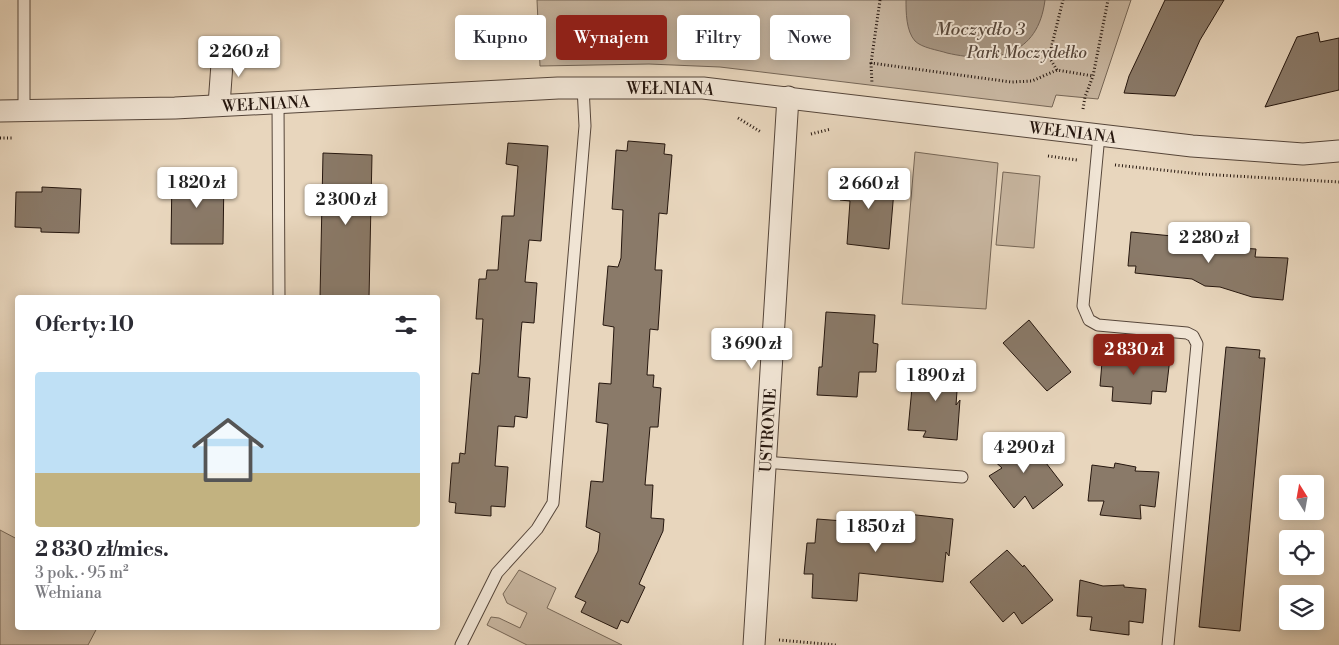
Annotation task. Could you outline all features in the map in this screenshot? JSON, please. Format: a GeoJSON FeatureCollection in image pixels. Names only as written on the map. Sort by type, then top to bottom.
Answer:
{"type":"FeatureCollection","features":[{"type":"Feature","properties":{"kind":"street"},"geometry":{"type":"LineString","coordinates":[[220,105],[223,50]]}},
{"type":"Feature","properties":{"kind":"street","name":"WEŁNIANA"},"geometry":{"type":"LineString","coordinates":[[0,111],[220,105],[583,87],[703,88],[1089,134],[1271,153],[1303,154],[1339,151]]}},
{"type":"Feature","properties":{"kind":"street","name":"USTRONIE"},"geometry":{"type":"LineString","coordinates":[[754,642],[788,97]]}},
{"type":"Feature","properties":{"kind":"lane"},"geometry":{"type":"LineString","coordinates":[[24,0],[24,111]]}},
{"type":"Feature","properties":{"kind":"lane"},"geometry":{"type":"LineString","coordinates":[[461,645],[497,573],[537,529],[553,503],[584,126],[583,87]]}},
{"type":"Feature","properties":{"kind":"lane"},"geometry":{"type":"LineString","coordinates":[[278,102],[279,295]]}},
{"type":"Feature","properties":{"kind":"lane"},"geometry":{"type":"LineString","coordinates":[[1089,134],[1083,306],[1085,314],[1098,325],[1187,333],[1193,336],[1197,344],[1168,645]]}},
{"type":"Feature","properties":{"kind":"lane"},"geometry":{"type":"LineString","coordinates":[[764,462],[962,477]]}},
{"type":"Feature","properties":{"kind":"path"},"geometry":{"type":"LineString","coordinates":[[872,78],[871,63],[880,0]]}},
{"type":"Feature","properties":{"kind":"path"},"geometry":{"type":"LineString","coordinates":[[1057,70],[1049,57],[1063,0]]}},
{"type":"Feature","properties":{"kind":"path"},"geometry":{"type":"LineString","coordinates":[[1089,134],[1085,97],[1093,76],[1108,0]]}},
{"type":"Feature","properties":{"kind":"path"},"geometry":{"type":"LineString","coordinates":[[871,63],[1011,82],[1032,81],[1057,70],[1093,76]]}},
{"type":"Feature","properties":{"kind":"path"},"geometry":{"type":"LineString","coordinates":[[754,642],[836,645]]}},
{"type":"Feature","properties":{"kind":"green space","name":"Park Moczydełko"},"geometry":{"type":"Polygon","coordinates":[[[537,0],[1131,0],[1098,99],[1056,95],[1052,107],[720,67],[649,64],[540,66],[540,60],[546,60],[546,15],[538,15],[537,0]]]}},
{"type":"Feature","properties":{"kind":"green space"},"geometry":{"type":"Polygon","coordinates":[[[915,152],[998,163],[986,309],[902,304],[915,152]]]}},
{"type":"Feature","properties":{"kind":"green space"},"geometry":{"type":"Polygon","coordinates":[[[1003,172],[1040,176],[1034,248],[996,245],[1003,172]]]}},
{"type":"Feature","properties":{"kind":"green space"},"geometry":{"type":"Polygon","coordinates":[[[0,530],[15,538],[15,630],[96,630],[88,645],[0,645],[0,530]]]}},
{"type":"Feature","properties":{"kind":"green space"},"geometry":{"type":"Polygon","coordinates":[[[519,570],[556,588],[547,608],[622,645],[527,645],[487,625],[491,617],[499,618],[520,628],[527,613],[507,603],[503,594],[519,570]]]}},
{"type":"Feature","properties":{"kind":"water","name":"Moczydło 3"},"geometry":{"type":"Polygon","coordinates":[[[906,0],[1045,0],[1041,19],[1024,44],[1011,52],[997,56],[982,57],[947,53],[926,47],[915,41],[908,27],[906,0]]]}},
{"type":"Feature","properties":{"kind":"building"},"geometry":{"type":"Polygon","coordinates":[[[1165,0],[1224,0],[1200,40],[1175,96],[1124,93],[1129,76],[1165,0]]]}},
{"type":"Feature","properties":{"kind":"building"},"geometry":{"type":"Polygon","coordinates":[[[1318,32],[1320,42],[1339,38],[1339,90],[1265,107],[1297,37],[1318,32]]]}},
{"type":"Feature","properties":{"kind":"building"},"geometry":{"type":"Polygon","coordinates":[[[628,141],[665,144],[664,154],[672,155],[667,214],[659,213],[655,270],[662,270],[658,330],[650,329],[647,375],[654,375],[653,387],[661,388],[658,427],[650,427],[645,485],[653,485],[651,518],[664,519],[663,531],[639,584],[645,587],[628,623],[621,620],[617,629],[581,612],[586,602],[575,597],[598,551],[600,533],[586,527],[591,481],[603,482],[608,424],[596,422],[599,383],[611,384],[614,327],[603,325],[608,266],[618,267],[621,258],[623,210],[612,209],[616,150],[627,151],[628,141]]]}},
{"type":"Feature","properties":{"kind":"building"},"geometry":{"type":"Polygon","coordinates":[[[508,143],[548,146],[541,241],[529,240],[525,282],[537,283],[534,323],[522,322],[521,332],[518,377],[530,378],[527,418],[515,416],[514,427],[498,426],[495,466],[508,467],[505,507],[491,506],[491,516],[455,513],[456,503],[449,502],[452,463],[459,463],[460,453],[465,454],[472,373],[479,374],[483,319],[476,319],[479,279],[486,279],[487,270],[498,270],[502,216],[514,216],[518,166],[506,164],[508,143]]]}},
{"type":"Feature","properties":{"kind":"building"},"geometry":{"type":"Polygon","coordinates":[[[323,153],[372,155],[369,295],[320,295],[323,153]]]}},
{"type":"Feature","properties":{"kind":"building"},"geometry":{"type":"Polygon","coordinates":[[[172,174],[224,175],[223,244],[171,244],[172,174]]]}},
{"type":"Feature","properties":{"kind":"building"},"geometry":{"type":"Polygon","coordinates":[[[842,174],[895,179],[889,249],[847,244],[850,201],[840,200],[842,174]]]}},
{"type":"Feature","properties":{"kind":"building"},"geometry":{"type":"Polygon","coordinates":[[[42,187],[81,189],[79,233],[41,232],[41,228],[15,227],[16,192],[42,192],[42,187]]]}},
{"type":"Feature","properties":{"kind":"building"},"geometry":{"type":"Polygon","coordinates":[[[1131,232],[1224,241],[1224,247],[1256,249],[1255,257],[1288,258],[1283,300],[1252,297],[1220,287],[1205,286],[1192,279],[1135,273],[1136,266],[1128,266],[1131,232]]]}},
{"type":"Feature","properties":{"kind":"building"},"geometry":{"type":"Polygon","coordinates":[[[826,312],[875,315],[873,343],[878,344],[876,372],[859,372],[857,397],[817,395],[819,367],[822,367],[826,312]]]}},
{"type":"Feature","properties":{"kind":"building"},"geometry":{"type":"Polygon","coordinates":[[[1029,320],[1071,372],[1047,391],[1003,343],[1029,320]]]}},
{"type":"Feature","properties":{"kind":"building"},"geometry":{"type":"Polygon","coordinates":[[[1226,347],[1260,350],[1259,358],[1265,358],[1240,631],[1199,627],[1226,347]]]}},
{"type":"Feature","properties":{"kind":"building"},"geometry":{"type":"Polygon","coordinates":[[[1103,350],[1170,358],[1166,392],[1152,391],[1151,404],[1112,401],[1113,387],[1100,386],[1103,350]]]}},
{"type":"Feature","properties":{"kind":"building"},"geometry":{"type":"Polygon","coordinates":[[[931,361],[959,363],[956,405],[960,400],[957,440],[923,437],[926,431],[908,430],[913,377],[929,379],[931,361]]]}},
{"type":"Feature","properties":{"kind":"building"},"geometry":{"type":"Polygon","coordinates":[[[1019,434],[1033,453],[1036,450],[1063,485],[1033,509],[1025,496],[1014,508],[989,476],[1002,468],[991,458],[1019,434]]]}},
{"type":"Feature","properties":{"kind":"building"},"geometry":{"type":"Polygon","coordinates":[[[1115,463],[1136,467],[1135,471],[1159,472],[1155,507],[1140,505],[1141,519],[1100,515],[1104,501],[1088,501],[1092,465],[1114,468],[1115,463]]]}},
{"type":"Feature","properties":{"kind":"building"},"geometry":{"type":"Polygon","coordinates":[[[898,513],[953,519],[949,556],[946,552],[943,582],[859,573],[857,601],[812,598],[813,574],[804,574],[807,543],[815,543],[817,519],[897,525],[898,513]]]}},
{"type":"Feature","properties":{"kind":"building"},"geometry":{"type":"Polygon","coordinates":[[[1007,550],[1023,567],[1024,565],[1053,600],[1022,624],[1014,612],[1003,622],[970,582],[1007,550]]]}},
{"type":"Feature","properties":{"kind":"building"},"geometry":{"type":"Polygon","coordinates":[[[1080,580],[1103,586],[1124,585],[1124,587],[1146,589],[1143,623],[1129,621],[1129,635],[1090,630],[1092,617],[1077,616],[1080,580]]]}}]}
